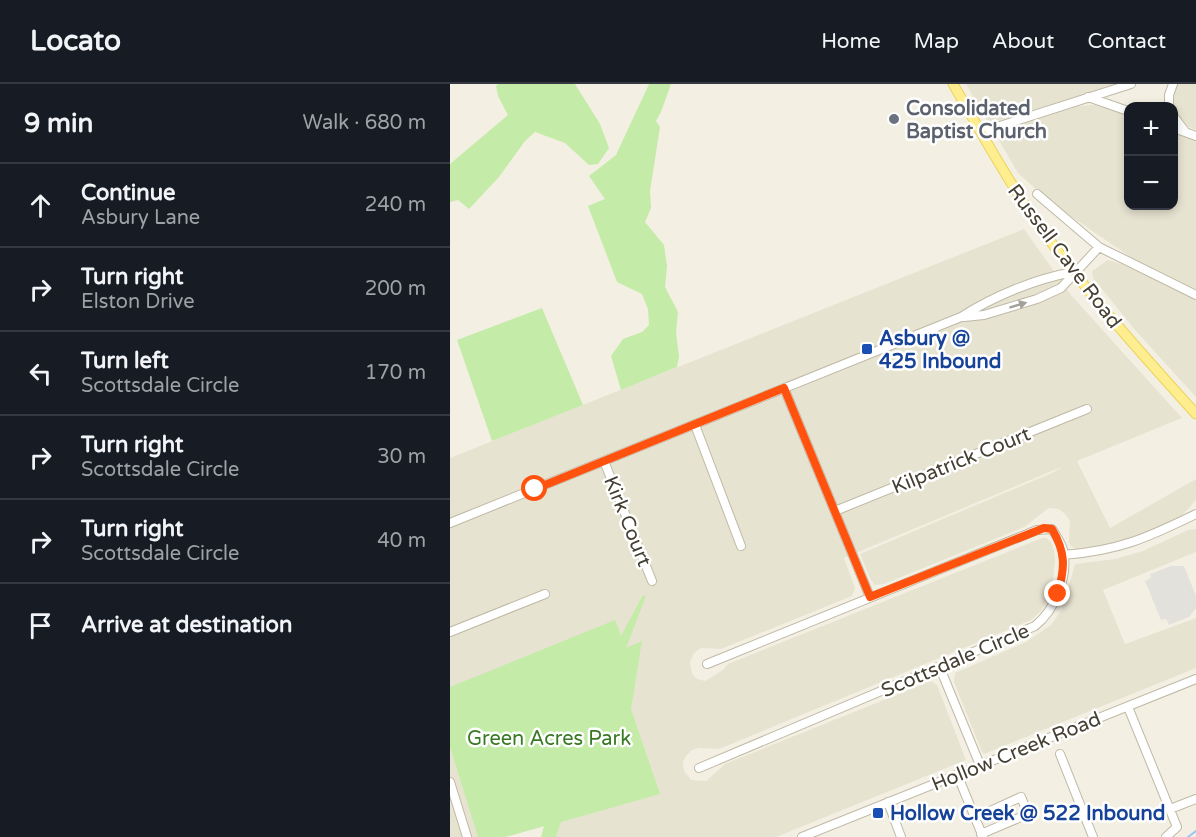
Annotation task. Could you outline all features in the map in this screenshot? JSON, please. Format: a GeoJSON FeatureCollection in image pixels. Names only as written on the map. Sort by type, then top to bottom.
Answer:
{"type":"FeatureCollection","features":[{"type":"Feature","properties":{"kind":"main road","name":"Russell Cave Road"},"geometry":{"type":"LineString","coordinates":[[952,84],[1006,176],[1073,272],[1117,326],[1196,414]]}},
{"type":"Feature","properties":{"kind":"street"},"geometry":{"type":"LineString","coordinates":[[981,132],[1131,84]]}},
{"type":"Feature","properties":{"kind":"street"},"geometry":{"type":"LineString","coordinates":[[1169,102],[1173,84]]}},
{"type":"Feature","properties":{"kind":"street"},"geometry":{"type":"LineString","coordinates":[[1088,97],[1124,110]]}},
{"type":"Feature","properties":{"kind":"street"},"geometry":{"type":"LineString","coordinates":[[1178,121],[1192,134]]}},
{"type":"Feature","properties":{"kind":"street"},"geometry":{"type":"LineString","coordinates":[[1037,194],[1099,247],[1196,295]]}},
{"type":"Feature","properties":{"kind":"street"},"geometry":{"type":"LineString","coordinates":[[961,317],[984,315],[1037,299],[1061,288],[1073,272],[1099,247]]}},
{"type":"Feature","properties":{"kind":"street"},"geometry":{"type":"LineString","coordinates":[[450,523],[961,317],[980,305],[1052,276],[1073,272]]}},
{"type":"Feature","properties":{"kind":"street"},"geometry":{"type":"LineString","coordinates":[[784,388],[870,597]]}},
{"type":"Feature","properties":{"kind":"street","name":"Kilpatrick Court"},"geometry":{"type":"LineString","coordinates":[[835,511],[1087,410]]}},
{"type":"Feature","properties":{"kind":"street"},"geometry":{"type":"LineString","coordinates":[[694,425],[741,546]]}},
{"type":"Feature","properties":{"kind":"street","name":"Kirk Court"},"geometry":{"type":"LineString","coordinates":[[604,461],[652,580]]}},
{"type":"Feature","properties":{"kind":"street"},"geometry":{"type":"LineString","coordinates":[[707,664],[1044,528],[1052,529],[1060,542],[1063,555],[1089,553],[1126,545],[1196,514]]}},
{"type":"Feature","properties":{"kind":"street","name":"Scottsdale Circle"},"geometry":{"type":"LineString","coordinates":[[699,768],[1028,630],[1042,621],[1058,594],[1063,555]]}},
{"type":"Feature","properties":{"kind":"street"},"geometry":{"type":"LineString","coordinates":[[450,632],[545,594]]}},
{"type":"Feature","properties":{"kind":"street"},"geometry":{"type":"LineString","coordinates":[[940,668],[980,765]]}},
{"type":"Feature","properties":{"kind":"street","name":"Hollow Creek Road"},"geometry":{"type":"LineString","coordinates":[[802,837],[1196,679]]}},
{"type":"Feature","properties":{"kind":"street"},"geometry":{"type":"LineString","coordinates":[[1128,707],[1177,827],[1166,837]]}},
{"type":"Feature","properties":{"kind":"street"},"geometry":{"type":"LineString","coordinates":[[1060,754],[1093,837]]}},
{"type":"Feature","properties":{"kind":"street"},"geometry":{"type":"LineString","coordinates":[[957,774],[982,836],[1028,814],[1022,797],[975,818]]}},
{"type":"Feature","properties":{"kind":"street"},"geometry":{"type":"LineString","coordinates":[[450,782],[452,797],[467,837]]}},
{"type":"Feature","properties":{"kind":"street"},"geometry":{"type":"LineString","coordinates":[[1170,809],[1196,799]]}},
{"type":"Feature","properties":{"kind":"street"},"geometry":{"type":"LineString","coordinates":[[888,802],[901,837]]}},
{"type":"Feature","properties":{"kind":"shaded area"},"geometry":{"type":"Polygon","coordinates":[[[966,84],[1118,84],[988,122],[966,84]]]}},
{"type":"Feature","properties":{"kind":"shaded area"},"geometry":{"type":"Polygon","coordinates":[[[1178,84],[1196,84],[1196,130],[1180,119],[1178,102],[1174,102],[1178,84]]]}},
{"type":"Feature","properties":{"kind":"shaded area"},"geometry":{"type":"Polygon","coordinates":[[[1095,105],[1124,114],[1124,210],[1178,210],[1178,133],[1196,140],[1196,291],[1139,263],[1049,201],[1018,173],[997,137],[1002,130],[1079,106],[1095,105]]]}},
{"type":"Feature","properties":{"kind":"shaded area"},"geometry":{"type":"Polygon","coordinates":[[[1024,229],[1071,295],[1182,418],[1077,461],[1110,528],[1196,479],[1196,500],[1180,518],[1140,536],[1105,545],[1076,549],[1069,542],[1070,521],[1059,509],[1049,508],[1024,527],[884,584],[875,585],[871,580],[860,554],[1064,466],[844,558],[855,588],[852,596],[721,649],[701,648],[694,653],[690,662],[692,674],[697,679],[705,681],[723,670],[728,664],[1046,538],[1051,542],[1054,551],[1053,581],[1041,611],[1031,620],[719,749],[692,750],[683,762],[684,771],[691,780],[706,781],[725,764],[931,681],[937,685],[966,760],[776,837],[556,837],[560,822],[505,837],[450,837],[450,458],[1024,229]]]}},
{"type":"Feature","properties":{"kind":"shaded area"},"geometry":{"type":"Polygon","coordinates":[[[1108,260],[1122,264],[1196,300],[1196,397],[1135,330],[1093,278],[1092,271],[1108,260]]]}},
{"type":"Feature","properties":{"kind":"shaded area"},"geometry":{"type":"Polygon","coordinates":[[[1196,529],[1196,552],[1103,590],[1125,644],[1196,618],[1196,668],[984,754],[954,682],[955,673],[1026,642],[1051,625],[1062,609],[1075,564],[1115,559],[1143,551],[1188,530],[1196,529]]]}},
{"type":"Feature","properties":{"kind":"shaded area"},"geometry":{"type":"Polygon","coordinates":[[[1171,566],[1184,566],[1196,596],[1196,608],[1189,617],[1169,625],[1166,619],[1161,620],[1145,581],[1151,578],[1150,574],[1171,566]]]}},
{"type":"Feature","properties":{"kind":"green space"},"geometry":{"type":"Polygon","coordinates":[[[498,84],[575,84],[600,124],[609,148],[598,164],[589,165],[565,143],[535,132],[525,141],[499,177],[469,209],[458,200],[450,202],[450,164],[508,115],[498,96],[496,86],[498,84]]]}},
{"type":"Feature","properties":{"kind":"green space"},"geometry":{"type":"Polygon","coordinates":[[[649,84],[671,84],[656,121],[660,127],[650,191],[651,208],[645,222],[664,245],[667,266],[665,287],[678,312],[676,333],[679,356],[677,367],[621,390],[611,356],[623,339],[642,332],[649,325],[648,309],[642,294],[617,282],[588,206],[605,199],[589,176],[616,155],[649,84]]]}},
{"type":"Feature","properties":{"kind":"green space"},"geometry":{"type":"Polygon","coordinates":[[[542,308],[583,405],[492,441],[457,340],[542,308]]]}},
{"type":"Feature","properties":{"kind":"green space","name":"Green Acres Park"},"geometry":{"type":"Polygon","coordinates":[[[643,595],[646,596],[626,648],[642,641],[631,709],[660,794],[561,822],[556,837],[541,837],[544,826],[505,837],[478,837],[450,747],[450,687],[615,620],[621,636],[643,595]]]}},
{"type":"Feature","properties":{"kind":"waterway"},"geometry":{"type":"LineString","coordinates":[[1188,837],[1196,831]]}},
{"type":"Feature","properties":{"kind":"place","name":"Consolidated Baptist Church"},"geometry":{"type":"Point","coordinates":[894,119]}},
{"type":"Feature","properties":{"kind":"place","name":"Asbury @ 425 Inbound"},"geometry":{"type":"Point","coordinates":[867,349]}},
{"type":"Feature","properties":{"kind":"place","name":"Hollow Creek @ 522 Inbound"},"geometry":{"type":"Point","coordinates":[878,813]}},
{"type":"Feature","properties":{"kind":"route"},"geometry":{"type":"LineString","coordinates":[[535,489],[784,388],[870,597],[1044,528],[1052,529],[1063,550],[1064,561],[1058,594]]}}]}
